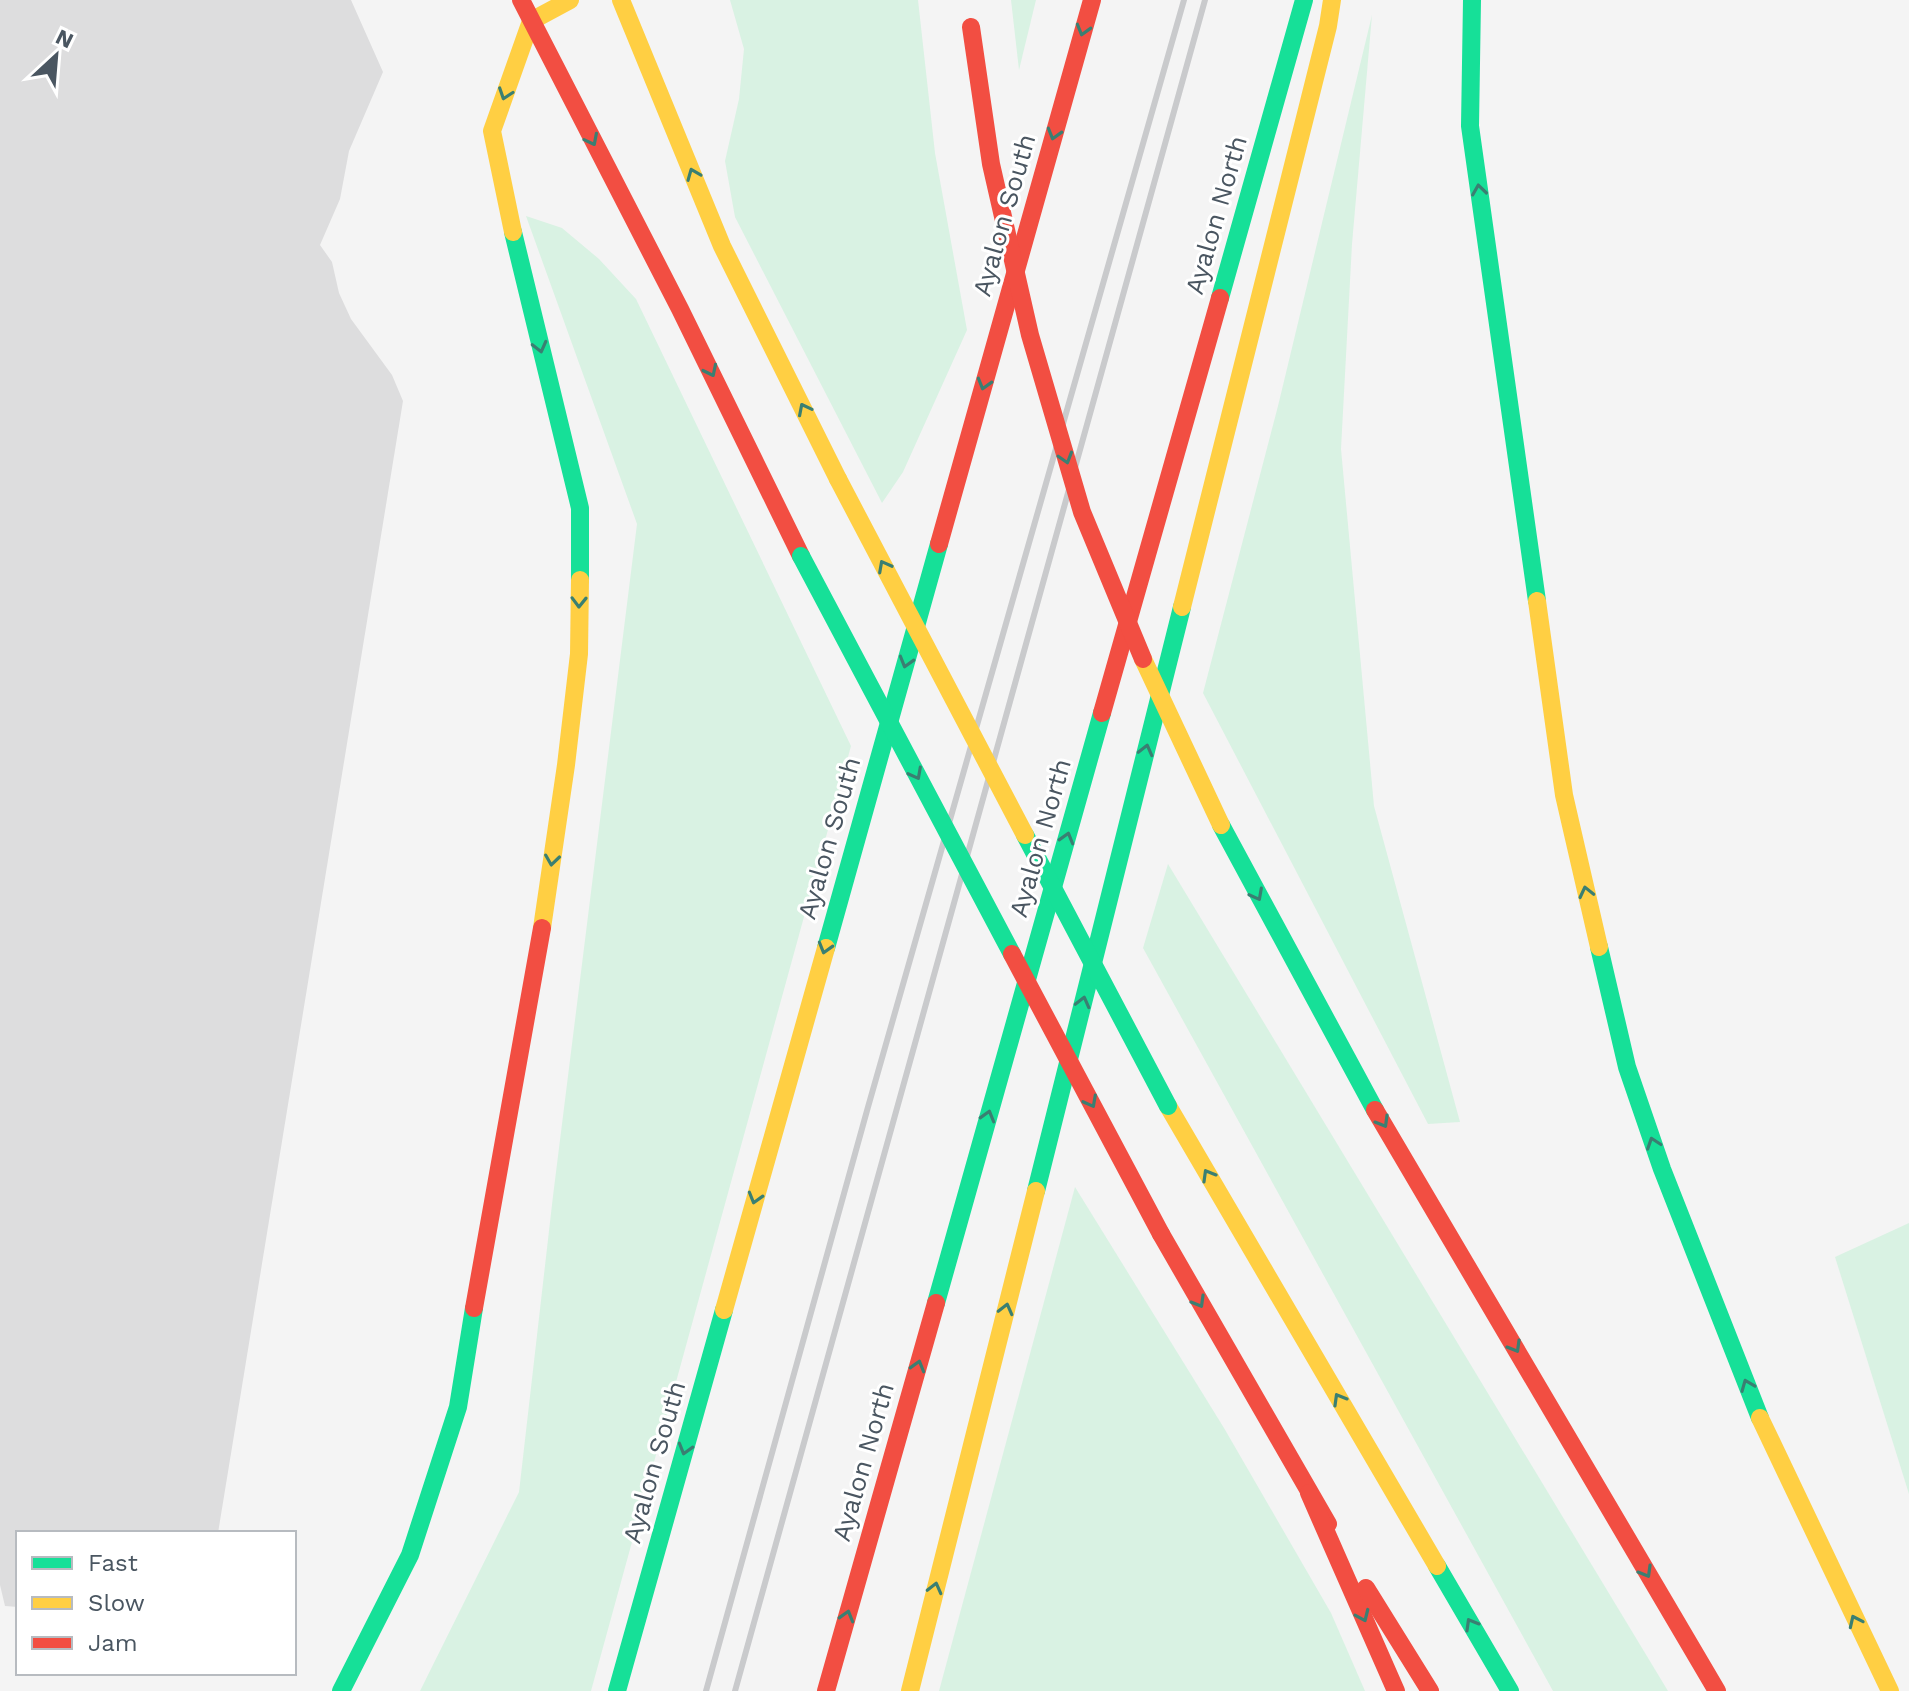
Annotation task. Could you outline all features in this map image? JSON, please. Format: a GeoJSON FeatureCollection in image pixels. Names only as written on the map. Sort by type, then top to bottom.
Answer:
{"type":"FeatureCollection","features":[{"type":"Feature","properties":{"kind":"main road"},"geometry":{"type":"LineString","coordinates":[[521,0],[680,309],[801,556],[1161,1234],[1309,1493],[1430,1691]]}},
{"type":"Feature","properties":{"kind":"main road"},"geometry":{"type":"LineString","coordinates":[[341,1691],[410,1555],[458,1407],[537,960],[566,765],[579,654],[580,508],[520,268],[492,131],[531,21],[570,0]]}},
{"type":"Feature","properties":{"kind":"main road"},"geometry":{"type":"LineString","coordinates":[[621,0],[722,246],[838,479],[1168,1106],[1510,1691]]}},
{"type":"Feature","properties":{"kind":"main road","name":"Ayalon South"},"geometry":{"type":"LineString","coordinates":[[617,1691],[1092,0]]}},
{"type":"Feature","properties":{"kind":"main road","name":"Ayalon North"},"geometry":{"type":"LineString","coordinates":[[826,1691],[1304,0]]}},
{"type":"Feature","properties":{"kind":"main road"},"geometry":{"type":"LineString","coordinates":[[910,1691],[1328,26],[1332,0]]}},
{"type":"Feature","properties":{"kind":"main road"},"geometry":{"type":"LineString","coordinates":[[1472,0],[1470,126],[1564,795],[1627,1067],[1667,1183],[1768,1437],[1890,1691]]}},
{"type":"Feature","properties":{"kind":"main road"},"geometry":{"type":"LineString","coordinates":[[970,20],[991,164],[1026,320],[1082,512],[1150,676],[1221,825],[1355,1075],[1717,1691]]}},
{"type":"Feature","properties":{"kind":"main road"},"geometry":{"type":"LineString","coordinates":[[1309,1493],[1396,1691]]}},
{"type":"Feature","properties":{"kind":"green space"},"geometry":{"type":"Polygon","coordinates":[[[730,0],[918,0],[935,153],[967,330],[903,472],[882,503],[735,217],[725,161],[739,99],[744,49],[730,0]]]}},
{"type":"Feature","properties":{"kind":"green space"},"geometry":{"type":"Polygon","coordinates":[[[1011,0],[1036,0],[1019,70],[1011,0]]]}},
{"type":"Feature","properties":{"kind":"green space"},"geometry":{"type":"Polygon","coordinates":[[[1372,15],[1352,244],[1341,449],[1374,806],[1460,1122],[1428,1124],[1203,693],[1278,406],[1372,15]]]}},
{"type":"Feature","properties":{"kind":"green space"},"geometry":{"type":"Polygon","coordinates":[[[526,216],[562,228],[599,259],[636,299],[851,746],[591,1691],[420,1691],[519,1492],[637,524],[526,216]]]}},
{"type":"Feature","properties":{"kind":"green space"},"geometry":{"type":"Polygon","coordinates":[[[1168,864],[1668,1691],[1553,1691],[1143,948],[1168,864]]]}},
{"type":"Feature","properties":{"kind":"green space"},"geometry":{"type":"Polygon","coordinates":[[[1075,1187],[1224,1428],[1331,1613],[1365,1691],[939,1691],[1075,1187]]]}},
{"type":"Feature","properties":{"kind":"green space"},"geometry":{"type":"Polygon","coordinates":[[[1909,1223],[1909,1494],[1835,1257],[1909,1223]]]}},
{"type":"Feature","properties":{"kind":"building"},"geometry":{"type":"Polygon","coordinates":[[[0,0],[351,0],[383,72],[349,151],[340,199],[320,245],[332,262],[339,293],[351,319],[392,375],[403,401],[218,1531],[16,1531],[16,1607],[5,1606],[0,1585],[0,0]]]}},
{"type":"Feature","properties":{"kind":"railway"},"geometry":{"type":"LineString","coordinates":[[706,1691],[868,1107],[1184,0]]}},
{"type":"Feature","properties":{"kind":"railway"},"geometry":{"type":"LineString","coordinates":[[735,1691],[1205,0]]}},
{"type":"Feature","properties":{"kind":"traffic: fast"},"geometry":{"type":"LineString","coordinates":[[1220,298],[1304,0]]}},
{"type":"Feature","properties":{"kind":"traffic: fast"},"geometry":{"type":"LineString","coordinates":[[1472,0],[1470,126],[1537,601]]}},
{"type":"Feature","properties":{"kind":"traffic: fast"},"geometry":{"type":"LineString","coordinates":[[513,232],[580,508],[580,580]]}},
{"type":"Feature","properties":{"kind":"traffic: fast"},"geometry":{"type":"LineString","coordinates":[[826,948],[939,544]]}},
{"type":"Feature","properties":{"kind":"traffic: fast"},"geometry":{"type":"LineString","coordinates":[[801,556],[1012,954]]}},
{"type":"Feature","properties":{"kind":"traffic: fast"},"geometry":{"type":"LineString","coordinates":[[1036,1191],[1182,607]]}},
{"type":"Feature","properties":{"kind":"traffic: fast"},"geometry":{"type":"LineString","coordinates":[[936,1303],[1102,713]]}},
{"type":"Feature","properties":{"kind":"traffic: fast"},"geometry":{"type":"LineString","coordinates":[[1221,825],[1375,1110]]}},
{"type":"Feature","properties":{"kind":"traffic: fast"},"geometry":{"type":"LineString","coordinates":[[1025,835],[1168,1106]]}},
{"type":"Feature","properties":{"kind":"traffic: fast"},"geometry":{"type":"LineString","coordinates":[[1599,947],[1627,1067],[1662,1169],[1760,1418]]}},
{"type":"Feature","properties":{"kind":"traffic: fast"},"geometry":{"type":"LineString","coordinates":[[341,1691],[410,1555],[458,1407],[474,1308]]}},
{"type":"Feature","properties":{"kind":"traffic: fast"},"geometry":{"type":"LineString","coordinates":[[617,1691],[724,1310]]}},
{"type":"Feature","properties":{"kind":"traffic: fast"},"geometry":{"type":"LineString","coordinates":[[1437,1566],[1510,1691]]}},
{"type":"Feature","properties":{"kind":"traffic: slow"},"geometry":{"type":"LineString","coordinates":[[513,232],[492,131],[531,21],[570,0]]}},
{"type":"Feature","properties":{"kind":"traffic: slow"},"geometry":{"type":"LineString","coordinates":[[621,0],[722,246],[838,479]]}},
{"type":"Feature","properties":{"kind":"traffic: slow"},"geometry":{"type":"LineString","coordinates":[[1182,607],[1332,0]]}},
{"type":"Feature","properties":{"kind":"traffic: slow"},"geometry":{"type":"LineString","coordinates":[[838,479],[1025,835]]}},
{"type":"Feature","properties":{"kind":"traffic: slow"},"geometry":{"type":"LineString","coordinates":[[542,928],[579,654],[580,580]]}},
{"type":"Feature","properties":{"kind":"traffic: slow"},"geometry":{"type":"LineString","coordinates":[[1537,601],[1564,795],[1599,947]]}},
{"type":"Feature","properties":{"kind":"traffic: slow"},"geometry":{"type":"LineString","coordinates":[[1143,659],[1221,825]]}},
{"type":"Feature","properties":{"kind":"traffic: slow"},"geometry":{"type":"LineString","coordinates":[[724,1310],[826,948]]}},
{"type":"Feature","properties":{"kind":"traffic: slow"},"geometry":{"type":"LineString","coordinates":[[1168,1106],[1437,1566]]}},
{"type":"Feature","properties":{"kind":"traffic: slow"},"geometry":{"type":"LineString","coordinates":[[910,1691],[1036,1191]]}},
{"type":"Feature","properties":{"kind":"traffic: slow"},"geometry":{"type":"LineString","coordinates":[[1760,1418],[1890,1691]]}},
{"type":"Feature","properties":{"kind":"traffic: jam"},"geometry":{"type":"LineString","coordinates":[[521,0],[680,309],[801,556]]}},
{"type":"Feature","properties":{"kind":"traffic: jam"},"geometry":{"type":"LineString","coordinates":[[939,544],[1092,0]]}},
{"type":"Feature","properties":{"kind":"traffic: jam"},"geometry":{"type":"LineString","coordinates":[[971,27],[991,164],[1030,335],[1082,512],[1143,659]]}},
{"type":"Feature","properties":{"kind":"traffic: jam"},"geometry":{"type":"LineString","coordinates":[[1102,713],[1220,298]]}},
{"type":"Feature","properties":{"kind":"traffic: jam"},"geometry":{"type":"LineString","coordinates":[[474,1308],[542,928]]}},
{"type":"Feature","properties":{"kind":"traffic: jam"},"geometry":{"type":"LineString","coordinates":[[1012,954],[1161,1234]]}},
{"type":"Feature","properties":{"kind":"traffic: jam"},"geometry":{"type":"LineString","coordinates":[[1375,1110],[1717,1691]]}},
{"type":"Feature","properties":{"kind":"traffic: jam"},"geometry":{"type":"LineString","coordinates":[[1161,1234],[1328,1524]]}},
{"type":"Feature","properties":{"kind":"traffic: jam"},"geometry":{"type":"LineString","coordinates":[[826,1691],[936,1303]]}},
{"type":"Feature","properties":{"kind":"traffic: jam"},"geometry":{"type":"LineString","coordinates":[[1309,1493],[1396,1691]]}},
{"type":"Feature","properties":{"kind":"traffic: jam"},"geometry":{"type":"LineString","coordinates":[[1366,1588],[1430,1691]]}}]}
